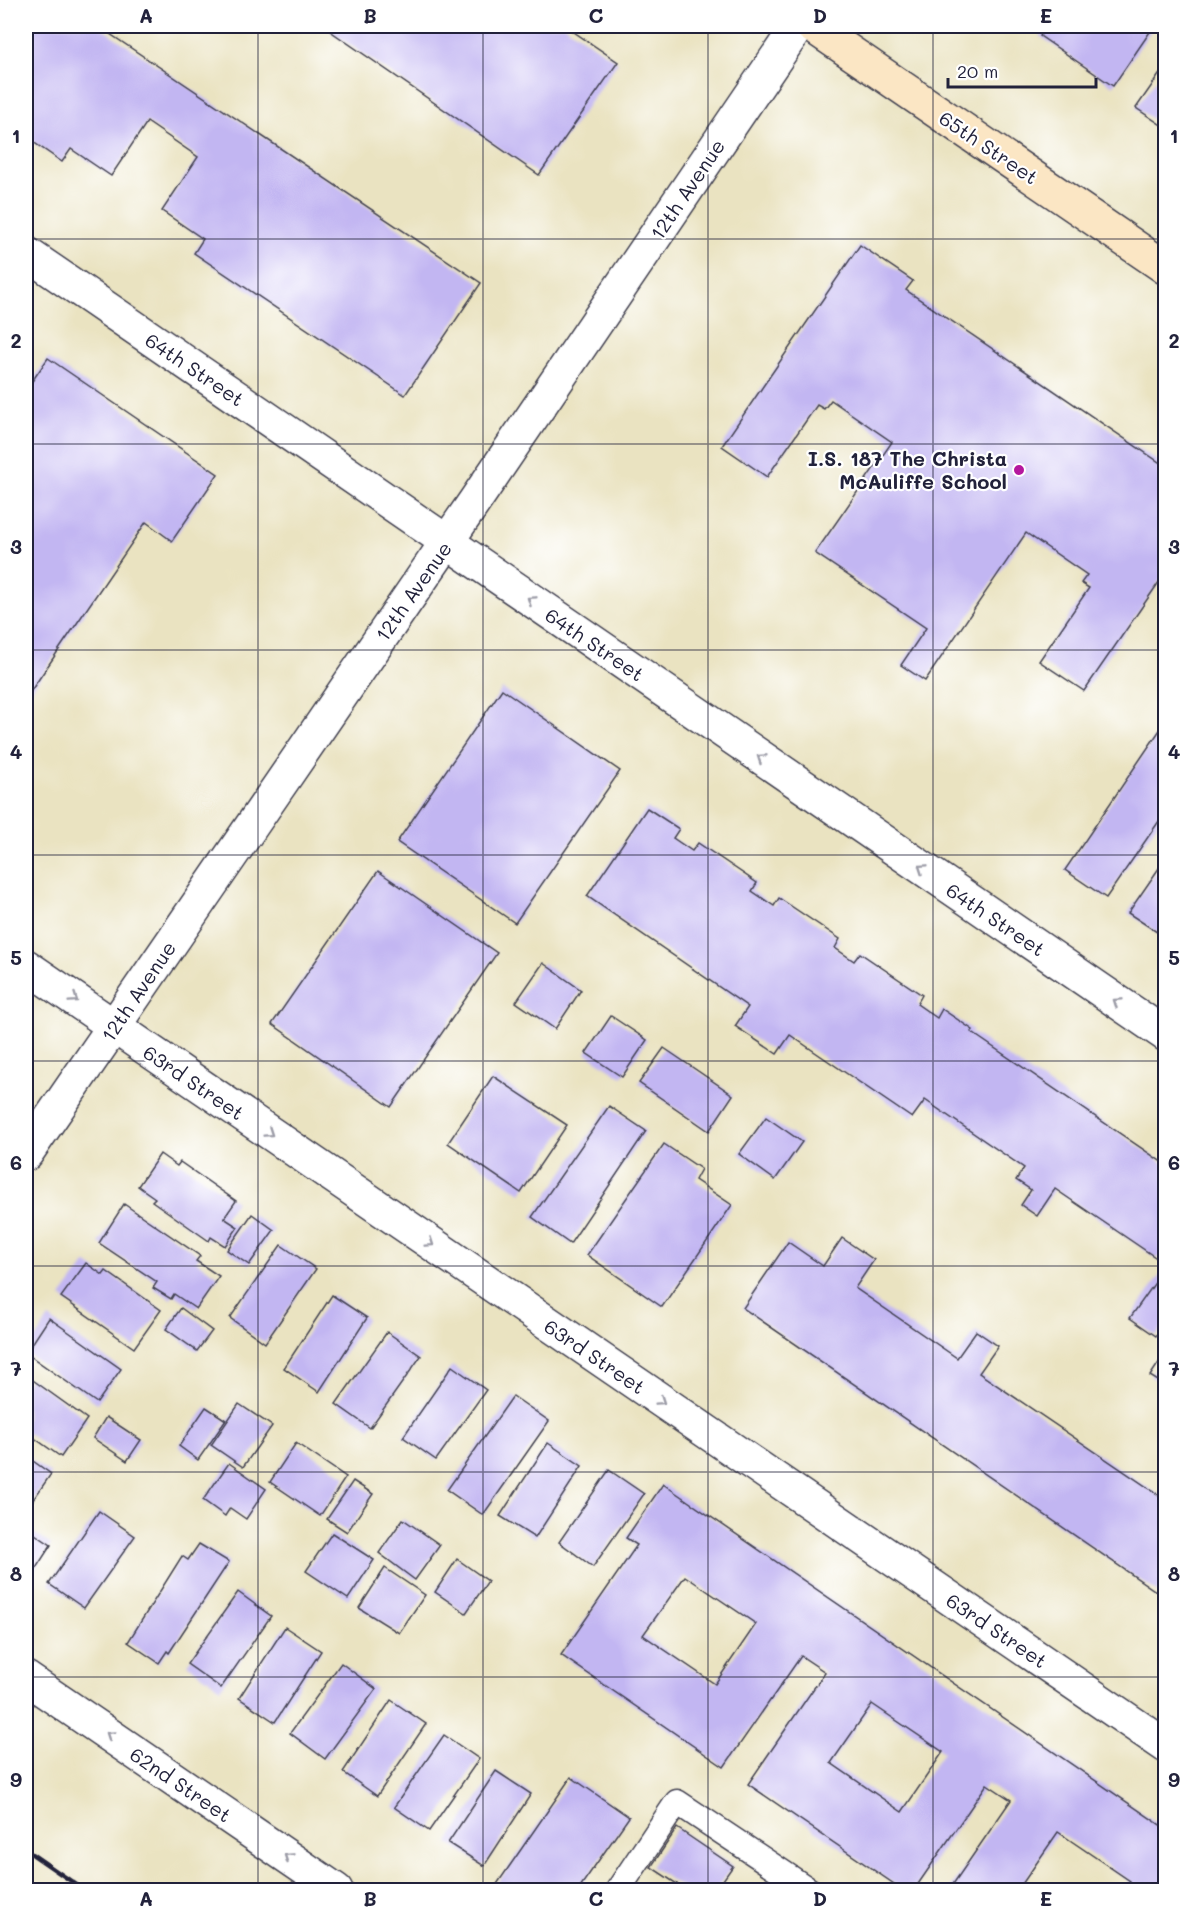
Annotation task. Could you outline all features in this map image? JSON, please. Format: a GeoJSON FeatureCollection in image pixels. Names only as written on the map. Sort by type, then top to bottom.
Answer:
{"type":"FeatureCollection","features":[{"type":"Feature","properties":{"kind":"main road","name":"65th Street"},"geometry":{"type":"LineString","coordinates":[[812,26],[1166,268]]}},
{"type":"Feature","properties":{"kind":"street","name":"12th Avenue"},"geometry":{"type":"LineString","coordinates":[[26,1154],[798,26]]}},
{"type":"Feature","properties":{"kind":"street","name":"64th Street"},"geometry":{"type":"LineString","coordinates":[[26,253],[1166,1035]]}},
{"type":"Feature","properties":{"kind":"street","name":"63rd Street"},"geometry":{"type":"LineString","coordinates":[[26,966],[1166,1746]]}},
{"type":"Feature","properties":{"kind":"street","name":"62nd Street"},"geometry":{"type":"LineString","coordinates":[[26,1678],[336,1890]]}},
{"type":"Feature","properties":{"kind":"lane"},"geometry":{"type":"LineString","coordinates":[[618,1890],[677,1802],[809,1890]]}},
{"type":"Feature","properties":{"kind":"building"},"geometry":{"type":"Polygon","coordinates":[[[26,26],[98,26],[481,283],[405,395],[194,253],[203,239],[162,211],[198,157],[147,122],[111,176],[71,149],[62,162],[26,137],[26,26]]]}},
{"type":"Feature","properties":{"kind":"building"},"geometry":{"type":"Polygon","coordinates":[[[323,26],[565,26],[618,62],[539,175],[323,26]]]}},
{"type":"Feature","properties":{"kind":"building"},"geometry":{"type":"Polygon","coordinates":[[[1047,26],[1154,26],[1113,86],[1040,36],[1047,26]]]}},
{"type":"Feature","properties":{"kind":"building"},"geometry":{"type":"Polygon","coordinates":[[[1166,65],[1166,128],[1136,108],[1166,65]]]}},
{"type":"Feature","properties":{"kind":"building","name":"I.S. 187 The Christa McAuliffe School"},"geometry":{"type":"Polygon","coordinates":[[[860,245],[913,281],[906,290],[1162,464],[1166,460],[1166,572],[1084,691],[1039,661],[1089,588],[1081,583],[1087,575],[1026,533],[925,681],[901,665],[926,628],[815,553],[892,442],[831,400],[824,409],[817,405],[767,477],[722,446],[860,245]]]}},
{"type":"Feature","properties":{"kind":"building"},"geometry":{"type":"Polygon","coordinates":[[[48,358],[218,474],[172,541],[146,522],[26,698],[26,390],[48,358]]]}},
{"type":"Feature","properties":{"kind":"building"},"geometry":{"type":"Polygon","coordinates":[[[502,689],[620,771],[515,923],[397,842],[502,689]]]}},
{"type":"Feature","properties":{"kind":"building"},"geometry":{"type":"Polygon","coordinates":[[[1164,724],[1166,726],[1166,811],[1106,898],[1065,870],[1164,724]]]}},
{"type":"Feature","properties":{"kind":"building"},"geometry":{"type":"Polygon","coordinates":[[[647,808],[679,829],[673,838],[692,851],[698,843],[757,883],[752,891],[774,906],[779,898],[840,939],[835,948],[854,961],[860,953],[922,995],[917,1004],[937,1018],[942,1009],[973,1030],[971,1032],[1166,1165],[1166,1248],[1158,1259],[1055,1189],[1037,1216],[1021,1205],[1031,1190],[1016,1180],[1024,1168],[925,1100],[912,1118],[790,1035],[777,1054],[735,1026],[748,1007],[587,896],[647,808]]]}},
{"type":"Feature","properties":{"kind":"building"},"geometry":{"type":"Polygon","coordinates":[[[1166,858],[1166,938],[1128,913],[1166,858]]]}},
{"type":"Feature","properties":{"kind":"building"},"geometry":{"type":"Polygon","coordinates":[[[378,871],[497,953],[391,1107],[272,1024],[378,871]]]}},
{"type":"Feature","properties":{"kind":"building"},"geometry":{"type":"Polygon","coordinates":[[[543,963],[581,990],[555,1029],[516,1002],[543,963]]]}},
{"type":"Feature","properties":{"kind":"building"},"geometry":{"type":"Polygon","coordinates":[[[611,1016],[647,1040],[622,1077],[586,1053],[611,1016]]]}},
{"type":"Feature","properties":{"kind":"building"},"geometry":{"type":"Polygon","coordinates":[[[664,1048],[733,1095],[709,1131],[639,1083],[664,1048]]]}},
{"type":"Feature","properties":{"kind":"building"},"geometry":{"type":"Polygon","coordinates":[[[493,1076],[567,1125],[521,1193],[448,1143],[493,1076]]]}},
{"type":"Feature","properties":{"kind":"building"},"geometry":{"type":"Polygon","coordinates":[[[609,1106],[646,1131],[570,1244],[532,1217],[609,1106]]]}},
{"type":"Feature","properties":{"kind":"building"},"geometry":{"type":"Polygon","coordinates":[[[766,1117],[802,1142],[775,1180],[739,1154],[766,1117]]]}},
{"type":"Feature","properties":{"kind":"building"},"geometry":{"type":"Polygon","coordinates":[[[664,1144],[701,1169],[695,1180],[732,1205],[662,1307],[587,1255],[664,1144]]]}},
{"type":"Feature","properties":{"kind":"building"},"geometry":{"type":"Polygon","coordinates":[[[160,1154],[177,1166],[180,1162],[236,1201],[224,1218],[238,1227],[225,1246],[211,1237],[209,1241],[152,1201],[155,1198],[138,1186],[160,1154]]]}},
{"type":"Feature","properties":{"kind":"building"},"geometry":{"type":"Polygon","coordinates":[[[124,1204],[200,1256],[196,1261],[219,1276],[196,1309],[174,1294],[171,1299],[153,1288],[157,1282],[99,1243],[124,1204]]]}},
{"type":"Feature","properties":{"kind":"building"},"geometry":{"type":"Polygon","coordinates":[[[252,1214],[274,1230],[249,1265],[227,1250],[252,1214]]]}},
{"type":"Feature","properties":{"kind":"building"},"geometry":{"type":"Polygon","coordinates":[[[842,1238],[874,1260],[855,1288],[957,1358],[976,1331],[998,1346],[979,1373],[1166,1500],[1166,1598],[743,1308],[788,1242],[823,1266],[842,1238]]]}},
{"type":"Feature","properties":{"kind":"building"},"geometry":{"type":"Polygon","coordinates":[[[281,1245],[316,1269],[265,1343],[230,1318],[281,1245]]]}},
{"type":"Feature","properties":{"kind":"building"},"geometry":{"type":"Polygon","coordinates":[[[86,1263],[103,1275],[106,1271],[161,1310],[134,1348],[61,1297],[86,1263]]]}},
{"type":"Feature","properties":{"kind":"building"},"geometry":{"type":"Polygon","coordinates":[[[1166,1267],[1166,1323],[1156,1336],[1130,1318],[1166,1267]]]}},
{"type":"Feature","properties":{"kind":"building"},"geometry":{"type":"Polygon","coordinates":[[[332,1295],[367,1318],[319,1392],[284,1368],[332,1295]]]}},
{"type":"Feature","properties":{"kind":"building"},"geometry":{"type":"Polygon","coordinates":[[[181,1308],[212,1331],[197,1351],[166,1329],[181,1308]]]}},
{"type":"Feature","properties":{"kind":"building"},"geometry":{"type":"Polygon","coordinates":[[[49,1318],[121,1369],[97,1403],[26,1353],[49,1318]]]}},
{"type":"Feature","properties":{"kind":"building"},"geometry":{"type":"Polygon","coordinates":[[[387,1332],[421,1356],[370,1428],[336,1404],[387,1332]]]}},
{"type":"Feature","properties":{"kind":"building"},"geometry":{"type":"Polygon","coordinates":[[[1166,1352],[1166,1386],[1150,1376],[1166,1352]]]}},
{"type":"Feature","properties":{"kind":"building"},"geometry":{"type":"Polygon","coordinates":[[[452,1366],[486,1390],[436,1460],[403,1437],[452,1366]]]}},
{"type":"Feature","properties":{"kind":"building"},"geometry":{"type":"Polygon","coordinates":[[[30,1378],[87,1419],[61,1457],[26,1432],[26,1382],[30,1378]]]}},
{"type":"Feature","properties":{"kind":"building"},"geometry":{"type":"Polygon","coordinates":[[[513,1396],[549,1421],[483,1515],[447,1490],[513,1396]]]}},
{"type":"Feature","properties":{"kind":"building"},"geometry":{"type":"Polygon","coordinates":[[[239,1404],[272,1426],[243,1467],[211,1445],[239,1404]]]}},
{"type":"Feature","properties":{"kind":"building"},"geometry":{"type":"Polygon","coordinates":[[[206,1407],[226,1420],[198,1460],[179,1446],[206,1407]]]}},
{"type":"Feature","properties":{"kind":"building"},"geometry":{"type":"Polygon","coordinates":[[[106,1417],[141,1440],[127,1461],[93,1438],[106,1417]]]}},
{"type":"Feature","properties":{"kind":"building"},"geometry":{"type":"Polygon","coordinates":[[[296,1443],[346,1477],[320,1516],[270,1482],[296,1443]]]}},
{"type":"Feature","properties":{"kind":"building"},"geometry":{"type":"Polygon","coordinates":[[[548,1443],[582,1466],[535,1538],[500,1516],[548,1443]]]}},
{"type":"Feature","properties":{"kind":"building"},"geometry":{"type":"Polygon","coordinates":[[[26,1456],[51,1474],[26,1510],[26,1456]]]}},
{"type":"Feature","properties":{"kind":"building"},"geometry":{"type":"Polygon","coordinates":[[[229,1463],[266,1489],[246,1519],[230,1508],[225,1516],[203,1500],[229,1463]]]}},
{"type":"Feature","properties":{"kind":"building"},"geometry":{"type":"Polygon","coordinates":[[[609,1470],[644,1494],[593,1567],[559,1542],[609,1470]]]}},
{"type":"Feature","properties":{"kind":"building"},"geometry":{"type":"Polygon","coordinates":[[[353,1481],[373,1494],[347,1532],[327,1519],[353,1481]]]}},
{"type":"Feature","properties":{"kind":"building"},"geometry":{"type":"Polygon","coordinates":[[[663,1484],[1166,1829],[1166,1890],[1124,1890],[1130,1881],[1058,1832],[1018,1890],[949,1890],[1011,1800],[987,1784],[914,1890],[903,1890],[748,1784],[825,1672],[801,1656],[724,1767],[561,1655],[637,1545],[626,1538],[663,1484]],[[685,1576],[643,1635],[715,1684],[756,1624],[685,1576]],[[872,1704],[831,1763],[902,1812],[943,1752],[872,1704]]]}},
{"type":"Feature","properties":{"kind":"building"},"geometry":{"type":"Polygon","coordinates":[[[99,1511],[135,1536],[84,1608],[49,1584],[99,1511]]]}},
{"type":"Feature","properties":{"kind":"building"},"geometry":{"type":"Polygon","coordinates":[[[403,1519],[440,1545],[415,1580],[379,1553],[403,1519]]]}},
{"type":"Feature","properties":{"kind":"building"},"geometry":{"type":"Polygon","coordinates":[[[26,1528],[51,1545],[31,1576],[26,1572],[26,1528]]]}},
{"type":"Feature","properties":{"kind":"building"},"geometry":{"type":"Polygon","coordinates":[[[332,1533],[374,1560],[348,1599],[306,1571],[332,1533]]]}},
{"type":"Feature","properties":{"kind":"building"},"geometry":{"type":"Polygon","coordinates":[[[199,1544],[229,1562],[169,1653],[167,1651],[159,1663],[128,1642],[182,1556],[188,1560],[199,1544]]]}},
{"type":"Feature","properties":{"kind":"building"},"geometry":{"type":"Polygon","coordinates":[[[457,1559],[488,1581],[466,1613],[435,1592],[457,1559]]]}},
{"type":"Feature","properties":{"kind":"building"},"geometry":{"type":"Polygon","coordinates":[[[385,1568],[425,1595],[399,1633],[359,1608],[385,1568]]]}},
{"type":"Feature","properties":{"kind":"building"},"geometry":{"type":"Polygon","coordinates":[[[238,1592],[271,1616],[221,1688],[187,1664],[238,1592]]]}},
{"type":"Feature","properties":{"kind":"building"},"geometry":{"type":"Polygon","coordinates":[[[285,1627],[321,1651],[275,1722],[239,1698],[285,1627]]]}},
{"type":"Feature","properties":{"kind":"building"},"geometry":{"type":"Polygon","coordinates":[[[341,1663],[376,1689],[325,1759],[290,1733],[341,1663]]]}},
{"type":"Feature","properties":{"kind":"building"},"geometry":{"type":"Polygon","coordinates":[[[391,1700],[426,1724],[377,1796],[343,1772],[391,1700]]]}},
{"type":"Feature","properties":{"kind":"building"},"geometry":{"type":"Polygon","coordinates":[[[444,1735],[479,1759],[429,1831],[394,1807],[444,1735]]]}},
{"type":"Feature","properties":{"kind":"building"},"geometry":{"type":"Polygon","coordinates":[[[496,1771],[531,1794],[484,1866],[448,1843],[496,1771]]]}},
{"type":"Feature","properties":{"kind":"building"},"geometry":{"type":"Polygon","coordinates":[[[571,1777],[629,1817],[578,1890],[499,1890],[495,1887],[571,1777]]]}},
{"type":"Feature","properties":{"kind":"building"},"geometry":{"type":"Polygon","coordinates":[[[677,1828],[733,1866],[716,1890],[686,1890],[651,1867],[677,1828]]]}},
{"type":"Feature","properties":{"kind":"railway"},"geometry":{"type":"LineString","coordinates":[[26,1850],[84,1890]]}},
{"type":"Feature","properties":{"kind":"place","name":"I.S. 187 The Christa McAuliffe School"},"geometry":{"type":"Point","coordinates":[1019,470]}}]}
